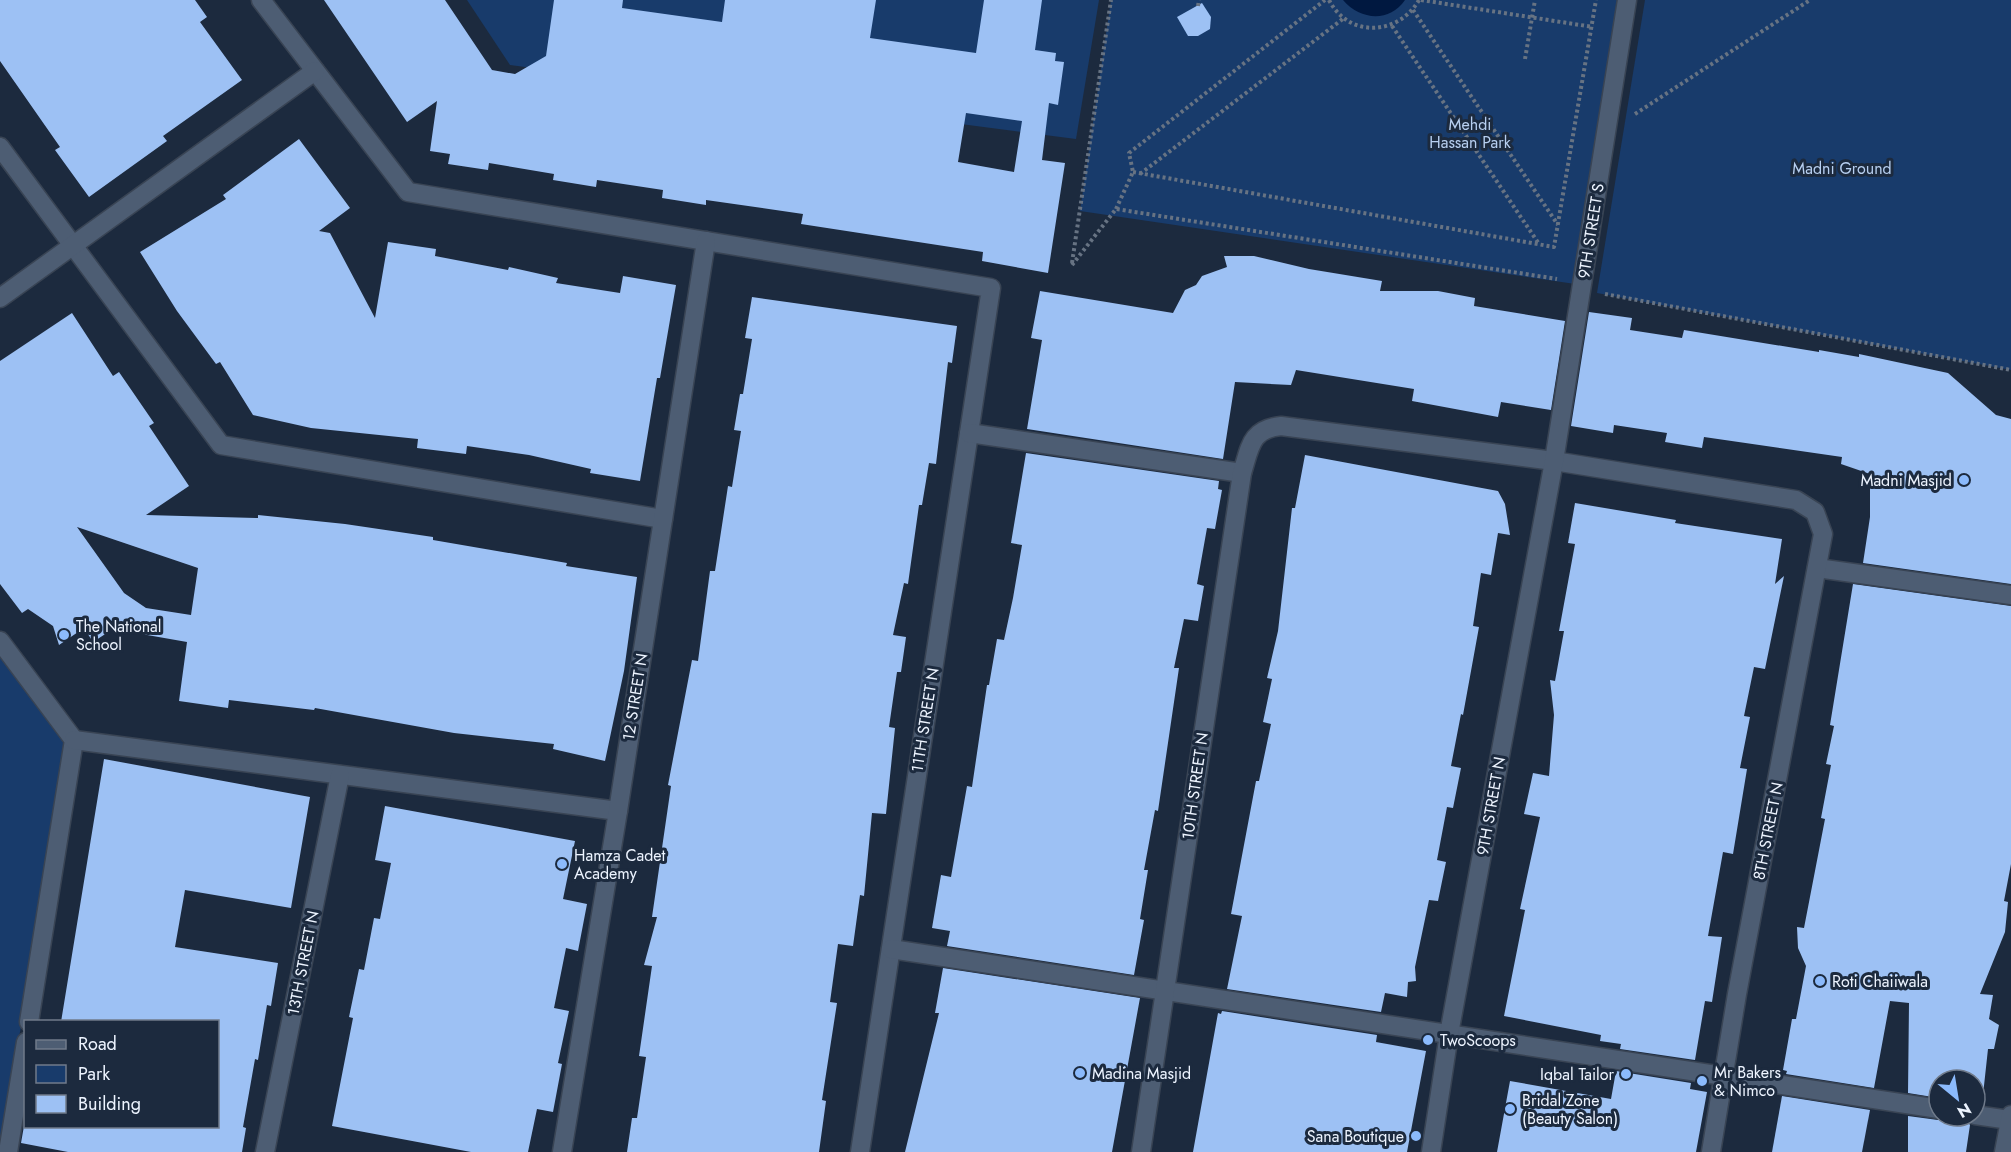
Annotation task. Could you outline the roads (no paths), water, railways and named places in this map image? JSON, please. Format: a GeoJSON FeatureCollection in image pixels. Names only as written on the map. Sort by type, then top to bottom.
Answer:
{"type":"FeatureCollection","features":[{"type":"Feature","properties":{"kind":"street"},"geometry":{"type":"LineString","coordinates":[[261,0],[408,192],[706,241]]}},
{"type":"Feature","properties":{"kind":"street","name":"9TH STREET S"},"geometry":{"type":"LineString","coordinates":[[1554,461],[1627,0]]}},
{"type":"Feature","properties":{"kind":"street"},"geometry":{"type":"LineString","coordinates":[[0,298],[315,71]]}},
{"type":"Feature","properties":{"kind":"street"},"geometry":{"type":"LineString","coordinates":[[0,147],[221,446],[663,519]]}},
{"type":"Feature","properties":{"kind":"street","name":"11TH STREET N"},"geometry":{"type":"LineString","coordinates":[[706,241],[991,288],[860,1152]]}},
{"type":"Feature","properties":{"kind":"street","name":"12 STREET N"},"geometry":{"type":"LineString","coordinates":[[562,1152],[618,811],[706,241]]}},
{"type":"Feature","properties":{"kind":"street","name":"10TH STREET N"},"geometry":{"type":"LineString","coordinates":[[1141,1152],[1242,473],[1254,436],[1266,427],[1281,426],[1554,461]]}},
{"type":"Feature","properties":{"kind":"street"},"geometry":{"type":"LineString","coordinates":[[969,433],[1242,473]]}},
{"type":"Feature","properties":{"kind":"street","name":"8TH STREET N"},"geometry":{"type":"LineString","coordinates":[[1554,461],[1796,500],[1815,512],[1823,534],[1711,1152]]}},
{"type":"Feature","properties":{"kind":"street","name":"9TH STREET N"},"geometry":{"type":"LineString","coordinates":[[1431,1152],[1449,1034],[1554,461]]}},
{"type":"Feature","properties":{"kind":"street"},"geometry":{"type":"LineString","coordinates":[[1817,568],[2011,595]]}},
{"type":"Feature","properties":{"kind":"street"},"geometry":{"type":"LineString","coordinates":[[0,641],[74,740],[618,811]]}},
{"type":"Feature","properties":{"kind":"street"},"geometry":{"type":"LineString","coordinates":[[29,1020],[74,740]]}},
{"type":"Feature","properties":{"kind":"street","name":"13TH STREET N"},"geometry":{"type":"LineString","coordinates":[[266,1152],[340,775]]}},
{"type":"Feature","properties":{"kind":"street"},"geometry":{"type":"LineString","coordinates":[[891,949],[1927,1107]]}},
{"type":"Feature","properties":{"kind":"street"},"geometry":{"type":"LineString","coordinates":[[8,1152],[24,1054]]}},
{"type":"Feature","properties":{"kind":"street"},"geometry":{"type":"LineString","coordinates":[[1987,1116],[2011,1117],[2004,1152]]}},
{"type":"Feature","properties":{"kind":"place","name":"Madni Masjid"},"geometry":{"type":"Point","coordinates":[1964,480]}},
{"type":"Feature","properties":{"kind":"place","name":"The National School"},"geometry":{"type":"Point","coordinates":[64,635]}},
{"type":"Feature","properties":{"kind":"place","name":"Hamza Cadet Academy"},"geometry":{"type":"Point","coordinates":[562,864]}},
{"type":"Feature","properties":{"kind":"place","name":"Roti Chaiiwala"},"geometry":{"type":"Point","coordinates":[1820,981]}},
{"type":"Feature","properties":{"kind":"place","name":"TwoScoops"},"geometry":{"type":"Point","coordinates":[1428,1040]}},
{"type":"Feature","properties":{"kind":"place","name":"Madina Masjid"},"geometry":{"type":"Point","coordinates":[1080,1073]}},
{"type":"Feature","properties":{"kind":"place","name":"Iqbal Tailor"},"geometry":{"type":"Point","coordinates":[1626,1074]}},
{"type":"Feature","properties":{"kind":"place","name":"Mr Bakers & Nimco"},"geometry":{"type":"Point","coordinates":[1702,1081]}},
{"type":"Feature","properties":{"kind":"place","name":"Bridal Zone (Beauty Salon)"},"geometry":{"type":"Point","coordinates":[1510,1109]}},
{"type":"Feature","properties":{"kind":"place","name":"Sana Boutique"},"geometry":{"type":"Point","coordinates":[1416,1136]}},
{"type":"Feature","properties":{"kind":"park label","name":"Mehdi Hassan Park"},"geometry":{"type":"Point","coordinates":[1470,133]}},
{"type":"Feature","properties":{"kind":"park label","name":"Madni Ground"},"geometry":{"type":"Point","coordinates":[1842,168]}}]}
